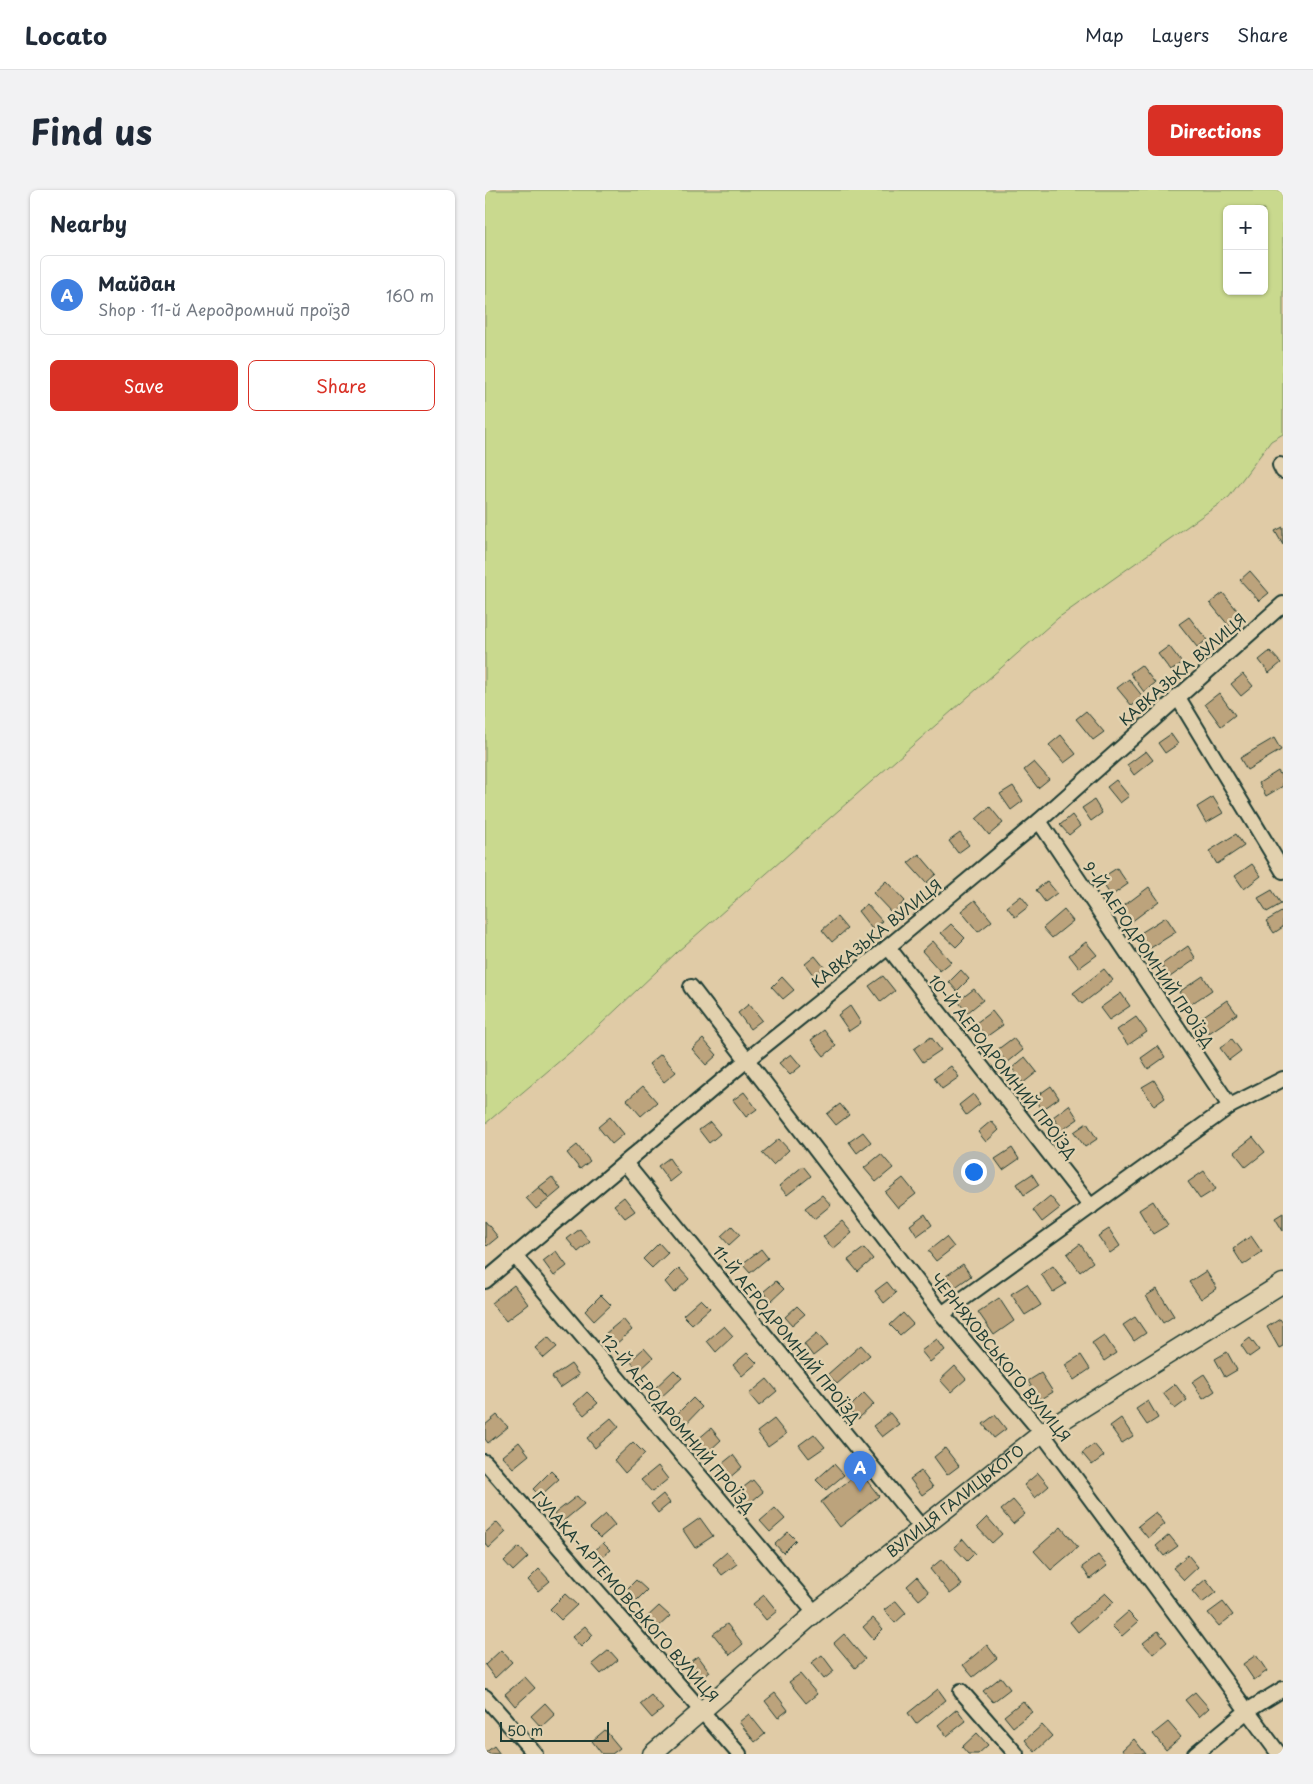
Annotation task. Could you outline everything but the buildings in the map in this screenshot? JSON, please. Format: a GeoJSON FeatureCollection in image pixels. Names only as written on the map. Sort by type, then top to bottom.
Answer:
{"type":"FeatureCollection","features":[{"type":"Feature","properties":{"kind":"street","name":"КАВКАЗЬКА ВУЛИЦЯ"},"geometry":{"type":"LineString","coordinates":[[485,1281],[748,1059],[888,947],[1039,821],[1177,696],[1283,604]]}},
{"type":"Feature","properties":{"kind":"street"},"geometry":{"type":"LineString","coordinates":[[1177,696],[1283,871]]}},
{"type":"Feature","properties":{"kind":"street","name":"9-Й АЕРОДРОМНИЙ ПРОЇЗД"},"geometry":{"type":"LineString","coordinates":[[1039,821],[1230,1106]]}},
{"type":"Feature","properties":{"kind":"street","name":"10-Й АЕРОДРОМНИЙ ПРОЇЗД"},"geometry":{"type":"LineString","coordinates":[[888,947],[1091,1207]]}},
{"type":"Feature","properties":{"kind":"street","name":"ЧЕРНЯХОВСЬКОГО ВУЛИЦЯ"},"geometry":{"type":"LineString","coordinates":[[691,987],[942,1314],[1042,1433],[1279,1754]]}},
{"type":"Feature","properties":{"kind":"street"},"geometry":{"type":"LineString","coordinates":[[942,1314],[1230,1106],[1283,1079]]}},
{"type":"Feature","properties":{"kind":"street","name":"11-Й АЕРОДРОМНИЙ ПРОЇЗД"},"geometry":{"type":"LineString","coordinates":[[625,1163],[921,1527]]}},
{"type":"Feature","properties":{"kind":"street","name":"12-Й АЕРОДРОМНИЙ ПРОЇЗД"},"geometry":{"type":"LineString","coordinates":[[515,1256],[815,1613]]}},
{"type":"Feature","properties":{"kind":"street","name":"ВУЛИЦЯ ГАЛИЦЬКОГО"},"geometry":{"type":"LineString","coordinates":[[652,1754],[815,1613],[921,1527],[1042,1433],[1283,1283]]}},
{"type":"Feature","properties":{"kind":"street","name":"ГУЛАКА-АРТЕМОВСЬКОГО ВУЛИЦЯ"},"geometry":{"type":"LineString","coordinates":[[485,1462],[703,1710],[739,1754]]}},
{"type":"Feature","properties":{"kind":"street"},"geometry":{"type":"LineString","coordinates":[[1195,1754],[1247,1711],[1283,1689]]}},
{"type":"Feature","properties":{"kind":"street"},"geometry":{"type":"LineString","coordinates":[[961,1691],[1016,1754]]}},
{"type":"Feature","properties":{"kind":"street"},"geometry":{"type":"LineString","coordinates":[[485,1697],[535,1754]]}},
{"type":"Feature","properties":{"kind":"green space"},"geometry":{"type":"Polygon","coordinates":[[[485,190],[1283,190],[1283,434],[1271,441],[1229,497],[1058,618],[677,952],[581,1043],[485,1124],[485,190]]]}},
{"type":"Feature","properties":{"kind":"place","name":"Майдан"},"geometry":{"type":"Point","coordinates":[860,1492]}}]}
